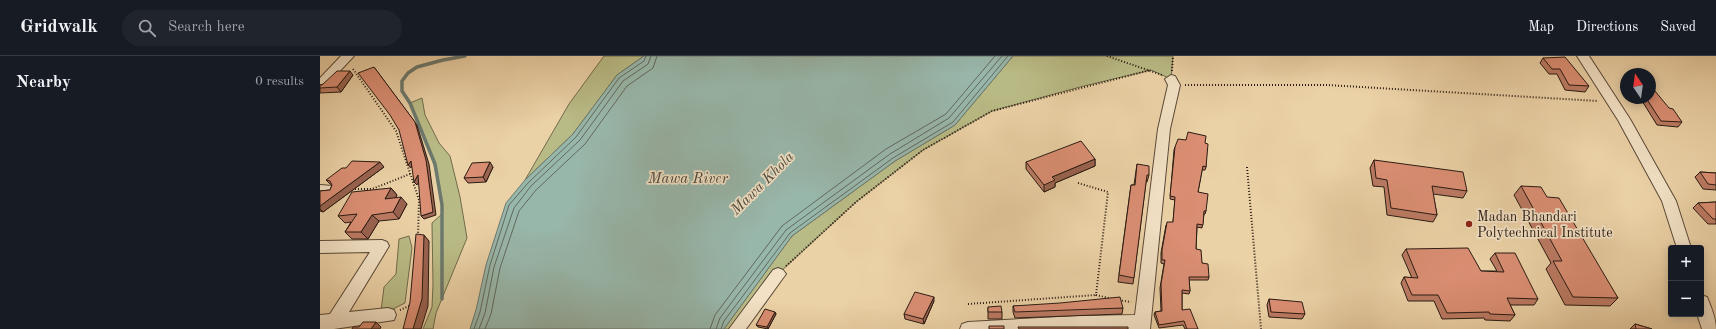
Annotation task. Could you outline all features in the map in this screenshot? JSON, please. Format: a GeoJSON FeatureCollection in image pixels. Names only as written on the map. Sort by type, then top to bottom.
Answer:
{"type":"FeatureCollection","features":[{"type":"Feature","properties":{"kind":"street"},"geometry":{"type":"LineString","coordinates":[[320,85],[348,56]]}},
{"type":"Feature","properties":{"kind":"street"},"geometry":{"type":"LineString","coordinates":[[1583,56],[1624,119],[1669,202],[1683,245]]}},
{"type":"Feature","properties":{"kind":"street"},"geometry":{"type":"LineString","coordinates":[[968,329],[1077,322],[1143,325],[1164,129],[1172,82]]}},
{"type":"Feature","properties":{"kind":"street"},"geometry":{"type":"LineString","coordinates":[[320,247],[382,246],[327,322]]}},
{"type":"Feature","properties":{"kind":"street"},"geometry":{"type":"LineString","coordinates":[[737,329],[778,274]]}},
{"type":"Feature","properties":{"kind":"street"},"geometry":{"type":"LineString","coordinates":[[1704,311],[1710,329]]}},
{"type":"Feature","properties":{"kind":"street"},"geometry":{"type":"LineString","coordinates":[[327,322],[388,315]]}},
{"type":"Feature","properties":{"kind":"path"},"geometry":{"type":"LineString","coordinates":[[1107,56],[1151,70],[1172,82],[1328,85],[1612,102]]}},
{"type":"Feature","properties":{"kind":"path"},"geometry":{"type":"LineString","coordinates":[[1172,82],[1174,56]]}},
{"type":"Feature","properties":{"kind":"path"},"geometry":{"type":"LineString","coordinates":[[352,69],[396,131],[419,200],[417,238]]}},
{"type":"Feature","properties":{"kind":"path"},"geometry":{"type":"LineString","coordinates":[[778,274],[856,202],[923,150],[992,111],[1080,87],[1151,70]]}},
{"type":"Feature","properties":{"kind":"path"},"geometry":{"type":"LineString","coordinates":[[1247,167],[1261,329]]}},
{"type":"Feature","properties":{"kind":"path"},"geometry":{"type":"LineString","coordinates":[[350,189],[372,189],[410,174]]}},
{"type":"Feature","properties":{"kind":"path"},"geometry":{"type":"LineString","coordinates":[[1078,183],[1108,192],[1096,295]]}},
{"type":"Feature","properties":{"kind":"path"},"geometry":{"type":"LineString","coordinates":[[968,304],[1096,295],[1144,305]]}},
{"type":"Feature","properties":{"kind":"path"},"geometry":{"type":"LineString","coordinates":[[410,311],[412,298]]}},
{"type":"Feature","properties":{"kind":"green space"},"geometry":{"type":"Polygon","coordinates":[[[604,56],[644,56],[617,75],[573,134],[525,180],[569,104],[604,56]]]}},
{"type":"Feature","properties":{"kind":"green space"},"geometry":{"type":"Polygon","coordinates":[[[1013,56],[1173,56],[1171,79],[1151,70],[1080,87],[992,111],[923,150],[856,202],[778,274],[737,329],[724,329],[792,236],[895,161],[955,125],[1013,56]]]}},
{"type":"Feature","properties":{"kind":"green space"},"geometry":{"type":"Polygon","coordinates":[[[422,98],[425,115],[439,143],[450,156],[460,197],[467,238],[436,313],[433,329],[423,329],[432,307],[432,223],[442,214],[439,185],[432,157],[410,103],[422,98]]]}},
{"type":"Feature","properties":{"kind":"green space"},"geometry":{"type":"Polygon","coordinates":[[[409,236],[412,248],[405,303],[389,311],[381,311],[384,287],[396,274],[399,239],[409,236]]]}},
{"type":"Feature","properties":{"kind":"water","name":"Mawa River"},"geometry":{"type":"Polygon","coordinates":[[[644,56],[1013,56],[955,125],[895,161],[792,236],[724,329],[470,329],[476,310],[486,265],[506,203],[525,180],[573,134],[617,75],[644,56]]]}},
{"type":"Feature","properties":{"kind":"building"},"geometry":{"type":"Polygon","coordinates":[[[1565,57],[1589,86],[1569,85],[1560,69],[1552,69],[1543,58],[1565,57]]]}},
{"type":"Feature","properties":{"kind":"building"},"geometry":{"type":"Polygon","coordinates":[[[374,67],[415,122],[426,160],[433,212],[421,216],[418,175],[414,182],[411,161],[408,165],[399,130],[390,115],[358,73],[374,67]]]}},
{"type":"Feature","properties":{"kind":"building"},"geometry":{"type":"Polygon","coordinates":[[[337,71],[350,71],[337,87],[320,88],[320,85],[322,85],[337,71]]]}},
{"type":"Feature","properties":{"kind":"building"},"geometry":{"type":"Polygon","coordinates":[[[1656,92],[1669,108],[1673,109],[1682,122],[1661,121],[1650,104],[1656,104],[1656,92]]]}},
{"type":"Feature","properties":{"kind":"building"},"geometry":{"type":"Polygon","coordinates":[[[1188,132],[1206,136],[1205,143],[1208,144],[1206,167],[1203,166],[1198,192],[1208,194],[1206,211],[1204,211],[1203,225],[1197,224],[1196,249],[1201,250],[1202,263],[1208,264],[1209,277],[1189,277],[1190,291],[1182,290],[1182,310],[1190,309],[1198,329],[1187,329],[1184,321],[1159,325],[1155,312],[1162,311],[1161,284],[1165,260],[1162,260],[1162,250],[1167,222],[1173,222],[1175,197],[1170,196],[1175,147],[1178,139],[1186,140],[1188,132]]]}},
{"type":"Feature","properties":{"kind":"building"},"geometry":{"type":"Polygon","coordinates":[[[1081,141],[1095,159],[1052,177],[1055,180],[1044,185],[1026,162],[1081,141]]]}},
{"type":"Feature","properties":{"kind":"building"},"geometry":{"type":"Polygon","coordinates":[[[1374,160],[1463,172],[1467,191],[1432,186],[1437,215],[1391,208],[1387,180],[1376,178],[1374,160]]]}},
{"type":"Feature","properties":{"kind":"building"},"geometry":{"type":"Polygon","coordinates":[[[352,161],[380,162],[320,206],[320,191],[330,190],[332,185],[330,181],[326,180],[342,168],[346,168],[352,161]]]}},
{"type":"Feature","properties":{"kind":"building"},"geometry":{"type":"Polygon","coordinates":[[[490,162],[483,177],[464,178],[472,163],[490,162]]]}},
{"type":"Feature","properties":{"kind":"building"},"geometry":{"type":"Polygon","coordinates":[[[1137,164],[1149,166],[1149,175],[1147,175],[1134,278],[1119,275],[1131,185],[1135,185],[1137,164]]]}},
{"type":"Feature","properties":{"kind":"building"},"geometry":{"type":"Polygon","coordinates":[[[1700,172],[1716,173],[1716,185],[1708,184],[1700,172]]]}},
{"type":"Feature","properties":{"kind":"building"},"geometry":{"type":"Polygon","coordinates":[[[1521,186],[1541,187],[1547,197],[1559,198],[1618,298],[1573,297],[1553,261],[1562,261],[1521,186]]]}},
{"type":"Feature","properties":{"kind":"building"},"geometry":{"type":"Polygon","coordinates":[[[391,188],[385,199],[401,197],[393,212],[372,215],[361,232],[345,232],[357,214],[338,216],[352,192],[391,188]]]}},
{"type":"Feature","properties":{"kind":"building"},"geometry":{"type":"Polygon","coordinates":[[[1716,202],[1716,219],[1713,219],[1698,203],[1716,202]]]}},
{"type":"Feature","properties":{"kind":"building"},"geometry":{"type":"Polygon","coordinates":[[[416,234],[424,235],[422,299],[413,329],[403,329],[410,302],[416,234]]]}},
{"type":"Feature","properties":{"kind":"building"},"geometry":{"type":"Polygon","coordinates":[[[1468,248],[1481,271],[1504,272],[1495,253],[1515,253],[1538,299],[1507,298],[1515,315],[1490,314],[1489,312],[1447,313],[1438,295],[1412,295],[1404,277],[1418,278],[1406,249],[1468,248]]]}},
{"type":"Feature","properties":{"kind":"building"},"geometry":{"type":"Polygon","coordinates":[[[915,292],[934,297],[923,319],[904,314],[915,292]]]}},
{"type":"Feature","properties":{"kind":"building"},"geometry":{"type":"Polygon","coordinates":[[[1120,297],[1123,308],[1015,312],[1013,306],[1060,303],[1120,297]]]}},
{"type":"Feature","properties":{"kind":"building"},"geometry":{"type":"Polygon","coordinates":[[[1269,299],[1302,302],[1305,314],[1271,312],[1269,299]]]}},
{"type":"Feature","properties":{"kind":"building"},"geometry":{"type":"Polygon","coordinates":[[[1001,306],[1002,312],[988,312],[988,307],[1001,306]]]}},
{"type":"Feature","properties":{"kind":"building"},"geometry":{"type":"Polygon","coordinates":[[[765,309],[775,312],[767,327],[756,325],[765,309]]]}},
{"type":"Feature","properties":{"kind":"building"},"geometry":{"type":"Polygon","coordinates":[[[363,322],[376,322],[371,329],[352,329],[353,327],[359,327],[363,322]]]}},
{"type":"Feature","properties":{"kind":"building"},"geometry":{"type":"Polygon","coordinates":[[[1635,324],[1652,329],[1636,329],[1635,324]]]}},
{"type":"Feature","properties":{"kind":"building"},"geometry":{"type":"Polygon","coordinates":[[[989,326],[1004,326],[1004,329],[989,329],[989,326]]]}},
{"type":"Feature","properties":{"kind":"building"},"geometry":{"type":"Polygon","coordinates":[[[1018,327],[1128,327],[1128,329],[1019,329],[1018,327]]]}},
{"type":"Feature","properties":{"kind":"waterway"},"geometry":{"type":"LineString","coordinates":[[442,299],[442,205],[435,164],[410,103],[402,91],[402,81],[408,73],[417,67],[465,56]]}},
{"type":"Feature","properties":{"kind":"place","name":"Madan Bhandari Polytechnical Institute"},"geometry":{"type":"Point","coordinates":[1469,224]}},
{"type":"Feature","properties":{"kind":"water label","name":"Mawa Khola"},"geometry":{"type":"Point","coordinates":[762,183]}}]}
